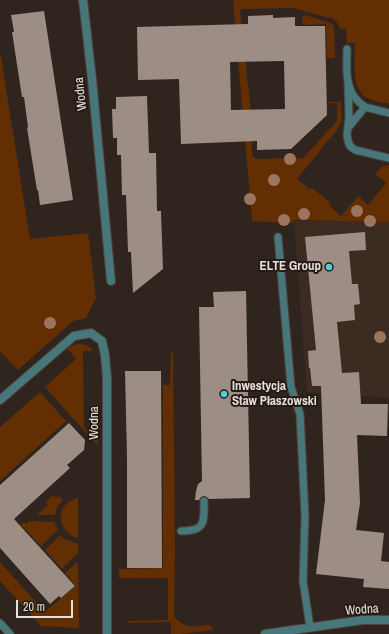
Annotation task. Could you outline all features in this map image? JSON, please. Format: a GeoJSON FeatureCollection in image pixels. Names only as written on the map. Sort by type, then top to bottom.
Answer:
{"type":"FeatureCollection","features":[{"type":"Feature","properties":{"kind":"street","name":"Wodna"},"geometry":{"type":"LineString","coordinates":[[83,0],[111,281]]}},
{"type":"Feature","properties":{"kind":"street","name":"Wodna"},"geometry":{"type":"LineString","coordinates":[[0,400],[74,336],[91,333],[102,341],[105,355],[106,378],[107,634]]}},
{"type":"Feature","properties":{"kind":"street","name":"Wodna"},"geometry":{"type":"LineString","coordinates":[[265,634],[363,620],[389,620]]}},
{"type":"Feature","properties":{"kind":"lane"},"geometry":{"type":"LineString","coordinates":[[346,49],[349,117],[348,141],[350,146],[355,150],[389,158]]}},
{"type":"Feature","properties":{"kind":"lane"},"geometry":{"type":"LineString","coordinates":[[348,82],[350,91],[357,101],[366,107],[389,113]]}},
{"type":"Feature","properties":{"kind":"lane"},"geometry":{"type":"LineString","coordinates":[[348,129],[366,107]]}},
{"type":"Feature","properties":{"kind":"lane"},"geometry":{"type":"LineString","coordinates":[[278,237],[291,387],[300,414],[305,516],[303,581],[310,628]]}},
{"type":"Feature","properties":{"kind":"lane"},"geometry":{"type":"LineString","coordinates":[[181,531],[192,531],[201,525],[204,516],[204,501]]}},
{"type":"Feature","properties":{"kind":"lane"},"geometry":{"type":"LineString","coordinates":[[0,623],[10,634]]}},
{"type":"Feature","properties":{"kind":"shaded area"},"geometry":{"type":"Polygon","coordinates":[[[233,0],[389,0],[389,104],[365,97],[361,92],[356,79],[354,64],[355,43],[347,43],[346,29],[340,29],[339,25],[334,19],[292,8],[240,9],[250,104],[252,156],[256,159],[303,158],[337,121],[337,103],[328,102],[341,102],[342,120],[337,130],[297,179],[309,189],[312,188],[330,202],[330,206],[341,216],[358,196],[368,205],[386,183],[375,174],[383,166],[389,165],[389,222],[294,220],[293,223],[252,221],[233,0]]]}},
{"type":"Feature","properties":{"kind":"shaded area"},"geometry":{"type":"Polygon","coordinates":[[[305,15],[330,23],[334,26],[335,58],[327,58],[326,24],[303,25],[302,17],[305,15]]]}},
{"type":"Feature","properties":{"kind":"shaded area"},"geometry":{"type":"Polygon","coordinates":[[[0,51],[30,239],[88,233],[96,298],[86,318],[73,321],[18,370],[0,351],[0,51]]]}},
{"type":"Feature","properties":{"kind":"shaded area"},"geometry":{"type":"Polygon","coordinates":[[[294,220],[389,222],[389,398],[307,392],[294,220]]]}},
{"type":"Feature","properties":{"kind":"shaded area"},"geometry":{"type":"Polygon","coordinates":[[[77,344],[86,345],[93,351],[83,351],[84,429],[97,429],[98,446],[45,387],[76,359],[67,348],[77,344]]]}},
{"type":"Feature","properties":{"kind":"shaded area"},"geometry":{"type":"Polygon","coordinates":[[[171,352],[173,352],[175,551],[174,612],[175,618],[185,625],[210,625],[214,630],[180,634],[171,634],[171,622],[129,623],[129,621],[168,620],[168,578],[119,578],[119,569],[163,568],[163,385],[170,385],[171,352]]]}},
{"type":"Feature","properties":{"kind":"shaded area"},"geometry":{"type":"Polygon","coordinates":[[[40,392],[66,421],[0,481],[0,427],[40,392]]]}},
{"type":"Feature","properties":{"kind":"shaded area"},"geometry":{"type":"Polygon","coordinates":[[[53,495],[56,498],[59,496],[63,500],[57,506],[55,515],[37,515],[48,505],[46,502],[53,495]]]}},
{"type":"Feature","properties":{"kind":"shaded area"},"geometry":{"type":"Polygon","coordinates":[[[78,498],[78,538],[68,533],[65,529],[62,524],[61,514],[66,504],[78,498]]]}},
{"type":"Feature","properties":{"kind":"shaded area"},"geometry":{"type":"Polygon","coordinates":[[[29,521],[55,522],[58,530],[41,546],[21,525],[24,522],[26,524],[29,521]]]}},
{"type":"Feature","properties":{"kind":"shaded area"},"geometry":{"type":"Polygon","coordinates":[[[60,535],[65,539],[78,544],[78,553],[62,569],[45,550],[60,535]]]}},
{"type":"Feature","properties":{"kind":"shaded area"},"geometry":{"type":"Polygon","coordinates":[[[0,562],[45,612],[76,586],[65,573],[76,563],[78,563],[79,628],[41,626],[0,581],[0,562]]]}},
{"type":"Feature","properties":{"kind":"building"},"geometry":{"type":"Polygon","coordinates":[[[44,11],[73,200],[40,205],[27,128],[24,97],[22,97],[12,32],[14,32],[11,15],[44,11]]]}},
{"type":"Feature","properties":{"kind":"building"},"geometry":{"type":"Polygon","coordinates":[[[273,15],[273,18],[295,17],[295,26],[325,26],[327,115],[291,149],[257,150],[257,141],[181,144],[179,79],[138,80],[137,27],[248,24],[248,16],[273,15]],[[284,61],[230,62],[231,110],[285,109],[284,61]]]}},
{"type":"Feature","properties":{"kind":"building"},"geometry":{"type":"Polygon","coordinates":[[[147,96],[149,153],[156,153],[157,211],[161,211],[163,269],[133,293],[131,252],[128,252],[126,195],[122,195],[121,155],[117,155],[117,138],[113,138],[112,109],[116,109],[116,97],[147,96]]]}},
{"type":"Feature","properties":{"kind":"building"},"geometry":{"type":"Polygon","coordinates":[[[365,232],[366,250],[349,251],[352,284],[358,284],[360,304],[354,305],[355,320],[337,322],[342,373],[359,372],[361,404],[388,404],[387,436],[357,435],[360,503],[356,530],[384,533],[381,561],[389,562],[389,589],[363,587],[364,579],[316,574],[325,500],[321,386],[312,386],[309,368],[308,351],[316,350],[305,237],[365,232]]]}},
{"type":"Feature","properties":{"kind":"building","name":"Inwestycja Staw Płaszowski"},"geometry":{"type":"Polygon","coordinates":[[[246,291],[250,498],[209,499],[204,496],[199,500],[195,500],[198,484],[202,481],[199,307],[214,307],[213,292],[246,291]]]}},
{"type":"Feature","properties":{"kind":"building"},"geometry":{"type":"Polygon","coordinates":[[[125,371],[161,371],[162,568],[127,568],[125,371]]]}},
{"type":"Feature","properties":{"kind":"building"},"geometry":{"type":"Polygon","coordinates":[[[69,423],[85,440],[84,450],[67,465],[70,468],[14,519],[75,586],[61,598],[59,596],[50,604],[0,548],[0,485],[69,423]]]}},
{"type":"Feature","properties":{"kind":"place","name":"ELTE Group"},"geometry":{"type":"Point","coordinates":[329,267]}},
{"type":"Feature","properties":{"kind":"place","name":"Inwestycja Staw Płaszowski"},"geometry":{"type":"Point","coordinates":[224,394]}}]}
